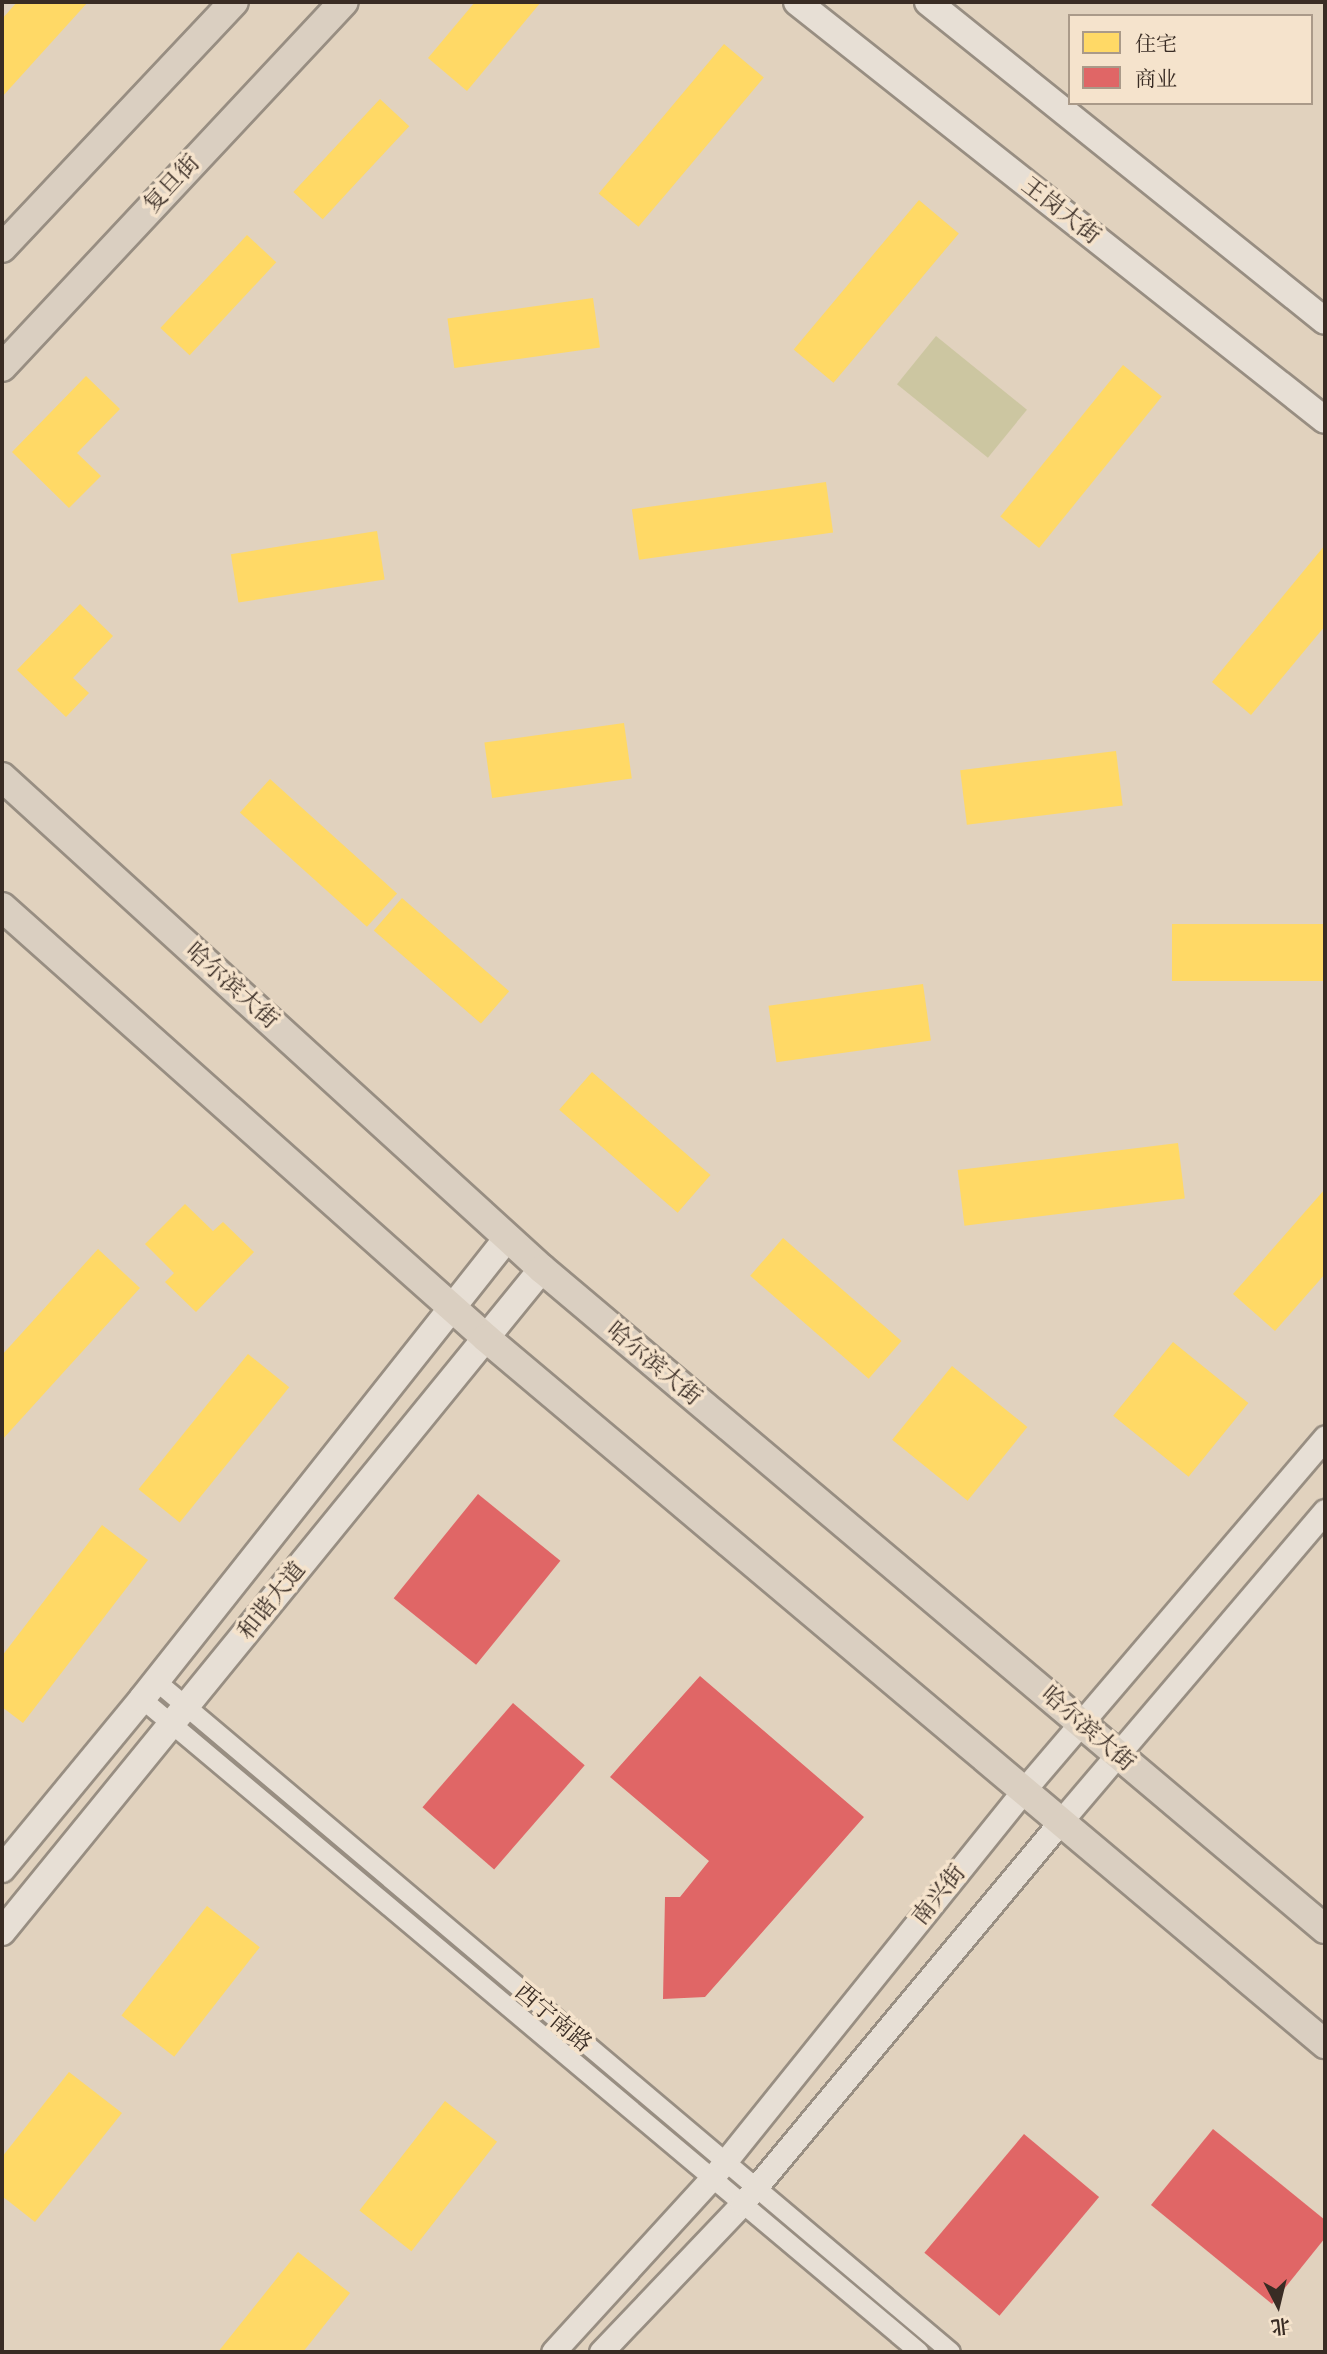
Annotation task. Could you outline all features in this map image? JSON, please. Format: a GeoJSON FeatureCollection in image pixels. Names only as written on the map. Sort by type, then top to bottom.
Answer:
{"type":"FeatureCollection","features":[{"type":"Feature","properties":{"kind":"main road"},"geometry":{"type":"LineString","coordinates":[[2,248],[234,2]]}},
{"type":"Feature","properties":{"kind":"main road","name":"复旦街"},"geometry":{"type":"LineString","coordinates":[[2,367],[343,2]]}},
{"type":"Feature","properties":{"kind":"main road","name":"王岗大街"},"geometry":{"type":"LineString","coordinates":[[797,2],[1325,420]]}},
{"type":"Feature","properties":{"kind":"main road"},"geometry":{"type":"LineString","coordinates":[[928,2],[1325,321]]}},
{"type":"Feature","properties":{"kind":"main road","name":"哈尔滨大街"},"geometry":{"type":"LineString","coordinates":[[2,777],[542,1269],[1325,1929]]}},
{"type":"Feature","properties":{"kind":"main road"},"geometry":{"type":"LineString","coordinates":[[2,907],[485,1338],[1325,2044]]}},
{"type":"Feature","properties":{"kind":"main road","name":"和谐大道"},"geometry":{"type":"LineString","coordinates":[[2,1869],[149,1690],[508,1237]]}},
{"type":"Feature","properties":{"kind":"main road","name":"和谐大道"},"geometry":{"type":"LineString","coordinates":[[2,1932],[542,1269]]}},
{"type":"Feature","properties":{"kind":"street","name":"南兴街"},"geometry":{"type":"LineString","coordinates":[[553,2352],[718,2170],[1023,1791],[1325,1437]]}},
{"type":"Feature","properties":{"kind":"street","name":"南兴街"},"geometry":{"type":"LineString","coordinates":[[601,2352],[749,2197],[1061,1821],[1325,1511]]}},
{"type":"Feature","properties":{"kind":"street","name":"西宁南路"},"geometry":{"type":"LineString","coordinates":[[149,1690],[718,2170],[919,2352]]}},
{"type":"Feature","properties":{"kind":"street","name":"西宁南路"},"geometry":{"type":"LineString","coordinates":[[749,2197],[951,2352]]}},
{"type":"Feature","properties":{"kind":"shaded area"},"geometry":{"type":"Polygon","coordinates":[[[936,336],[1027,410],[988,458],[897,384],[936,336]]]}},
{"type":"Feature","properties":{"kind":"building: 住宅"},"geometry":{"type":"Polygon","coordinates":[[[17,2],[88,2],[2,97],[2,19],[17,2]]]}},
{"type":"Feature","properties":{"kind":"building: 住宅"},"geometry":{"type":"Polygon","coordinates":[[[475,2],[541,2],[467,91],[428,58],[475,2]]]}},
{"type":"Feature","properties":{"kind":"building: 住宅"},"geometry":{"type":"Polygon","coordinates":[[[724,44],[764,77],[638,227],[599,193],[724,44]]]}},
{"type":"Feature","properties":{"kind":"building: 住宅"},"geometry":{"type":"Polygon","coordinates":[[[380,99],[409,126],[323,219],[293,192],[380,99]]]}},
{"type":"Feature","properties":{"kind":"building: 住宅"},"geometry":{"type":"Polygon","coordinates":[[[919,200],[959,233],[833,383],[794,349],[919,200]]]}},
{"type":"Feature","properties":{"kind":"building: 住宅"},"geometry":{"type":"Polygon","coordinates":[[[247,235],[276,262],[190,355],[160,328],[247,235]]]}},
{"type":"Feature","properties":{"kind":"building: 住宅"},"geometry":{"type":"Polygon","coordinates":[[[593,298],[600,348],[454,368],[447,318],[593,298]]]}},
{"type":"Feature","properties":{"kind":"building: 住宅"},"geometry":{"type":"Polygon","coordinates":[[[1123,365],[1162,396],[1039,548],[1000,517],[1123,365]]]}},
{"type":"Feature","properties":{"kind":"building: 住宅"},"geometry":{"type":"Polygon","coordinates":[[[86,376],[120,409],[77,453],[101,476],[69,508],[12,452],[86,376]]]}},
{"type":"Feature","properties":{"kind":"building: 住宅"},"geometry":{"type":"Polygon","coordinates":[[[826,482],[833,533],[639,560],[632,509],[826,482]]]}},
{"type":"Feature","properties":{"kind":"building: 住宅"},"geometry":{"type":"Polygon","coordinates":[[[377,531],[385,579],[238,603],[231,554],[377,531]]]}},
{"type":"Feature","properties":{"kind":"building: 住宅"},"geometry":{"type":"Polygon","coordinates":[[[1325,545],[1325,626],[1251,715],[1212,682],[1325,545]]]}},
{"type":"Feature","properties":{"kind":"building: 住宅"},"geometry":{"type":"Polygon","coordinates":[[[80,604],[113,636],[73,678],[89,693],[66,717],[17,670],[80,604]]]}},
{"type":"Feature","properties":{"kind":"building: 住宅"},"geometry":{"type":"Polygon","coordinates":[[[624,723],[632,778],[492,798],[484,743],[624,723]]]}},
{"type":"Feature","properties":{"kind":"building: 住宅"},"geometry":{"type":"Polygon","coordinates":[[[1116,751],[1123,806],[967,825],[960,770],[1116,751]]]}},
{"type":"Feature","properties":{"kind":"building: 住宅"},"geometry":{"type":"Polygon","coordinates":[[[270,779],[397,893],[367,927],[240,812],[270,779]]]}},
{"type":"Feature","properties":{"kind":"building: 住宅"},"geometry":{"type":"Polygon","coordinates":[[[402,898],[509,991],[481,1024],[374,930],[402,898]]]}},
{"type":"Feature","properties":{"kind":"building: 住宅"},"geometry":{"type":"Polygon","coordinates":[[[1172,924],[1325,924],[1325,981],[1172,981],[1172,924]]]}},
{"type":"Feature","properties":{"kind":"building: 住宅"},"geometry":{"type":"Polygon","coordinates":[[[923,984],[931,1040],[776,1062],[769,1006],[923,984]]]}},
{"type":"Feature","properties":{"kind":"building: 住宅"},"geometry":{"type":"Polygon","coordinates":[[[592,1072],[710,1175],[678,1213],[559,1110],[592,1072]]]}},
{"type":"Feature","properties":{"kind":"building: 住宅"},"geometry":{"type":"Polygon","coordinates":[[[1178,1143],[1185,1199],[964,1226],[958,1170],[1178,1143]]]}},
{"type":"Feature","properties":{"kind":"building: 住宅"},"geometry":{"type":"Polygon","coordinates":[[[1325,1189],[1325,1274],[1275,1331],[1233,1294],[1325,1189]]]}},
{"type":"Feature","properties":{"kind":"building: 住宅"},"geometry":{"type":"Polygon","coordinates":[[[185,1204],[213,1231],[223,1222],[254,1252],[196,1312],[165,1282],[174,1273],[145,1244],[185,1204]]]}},
{"type":"Feature","properties":{"kind":"building: 住宅"},"geometry":{"type":"Polygon","coordinates":[[[783,1238],[901,1341],[869,1379],[750,1276],[783,1238]]]}},
{"type":"Feature","properties":{"kind":"building: 住宅"},"geometry":{"type":"Polygon","coordinates":[[[98,1249],[140,1288],[2,1440],[2,1355],[98,1249]]]}},
{"type":"Feature","properties":{"kind":"building: 住宅"},"geometry":{"type":"Polygon","coordinates":[[[1173,1342],[1248,1403],[1189,1477],[1113,1416],[1173,1342]]]}},
{"type":"Feature","properties":{"kind":"building: 住宅"},"geometry":{"type":"Polygon","coordinates":[[[248,1354],[289,1387],[180,1523],[138,1489],[248,1354]]]}},
{"type":"Feature","properties":{"kind":"building: 住宅"},"geometry":{"type":"Polygon","coordinates":[[[952,1366],[1027,1427],[968,1501],[892,1440],[952,1366]]]}},
{"type":"Feature","properties":{"kind":"building: 住宅"},"geometry":{"type":"Polygon","coordinates":[[[102,1525],[148,1560],[23,1723],[2,1707],[2,1656],[102,1525]]]}},
{"type":"Feature","properties":{"kind":"building: 住宅"},"geometry":{"type":"Polygon","coordinates":[[[207,1906],[260,1947],[174,2057],[121,2016],[207,1906]]]}},
{"type":"Feature","properties":{"kind":"building: 住宅"},"geometry":{"type":"Polygon","coordinates":[[[69,2072],[122,2113],[35,2222],[2,2196],[2,2157],[69,2072]]]}},
{"type":"Feature","properties":{"kind":"building: 住宅"},"geometry":{"type":"Polygon","coordinates":[[[445,2101],[497,2142],[411,2251],[359,2211],[445,2101]]]}},
{"type":"Feature","properties":{"kind":"building: 住宅"},"geometry":{"type":"Polygon","coordinates":[[[298,2252],[350,2293],[303,2352],[218,2352],[298,2252]]]}},
{"type":"Feature","properties":{"kind":"building: 商业"},"geometry":{"type":"Polygon","coordinates":[[[478,1494],[560,1561],[476,1665],[394,1598],[478,1494]]]}},
{"type":"Feature","properties":{"kind":"building: 商业"},"geometry":{"type":"Polygon","coordinates":[[[700,1676],[864,1817],[705,1997],[663,1999],[665,1897],[680,1897],[709,1861],[610,1777],[700,1676]]]}},
{"type":"Feature","properties":{"kind":"building: 商业"},"geometry":{"type":"Polygon","coordinates":[[[513,1703],[585,1765],[494,1869],[422,1807],[513,1703]]]}},
{"type":"Feature","properties":{"kind":"building: 商业"},"geometry":{"type":"Polygon","coordinates":[[[1213,2129],[1325,2220],[1325,2238],[1272,2304],[1151,2205],[1213,2129]]]}},
{"type":"Feature","properties":{"kind":"building: 商业"},"geometry":{"type":"Polygon","coordinates":[[[1024,2134],[1099,2197],[999,2316],[924,2253],[1024,2134]]]}}]}
